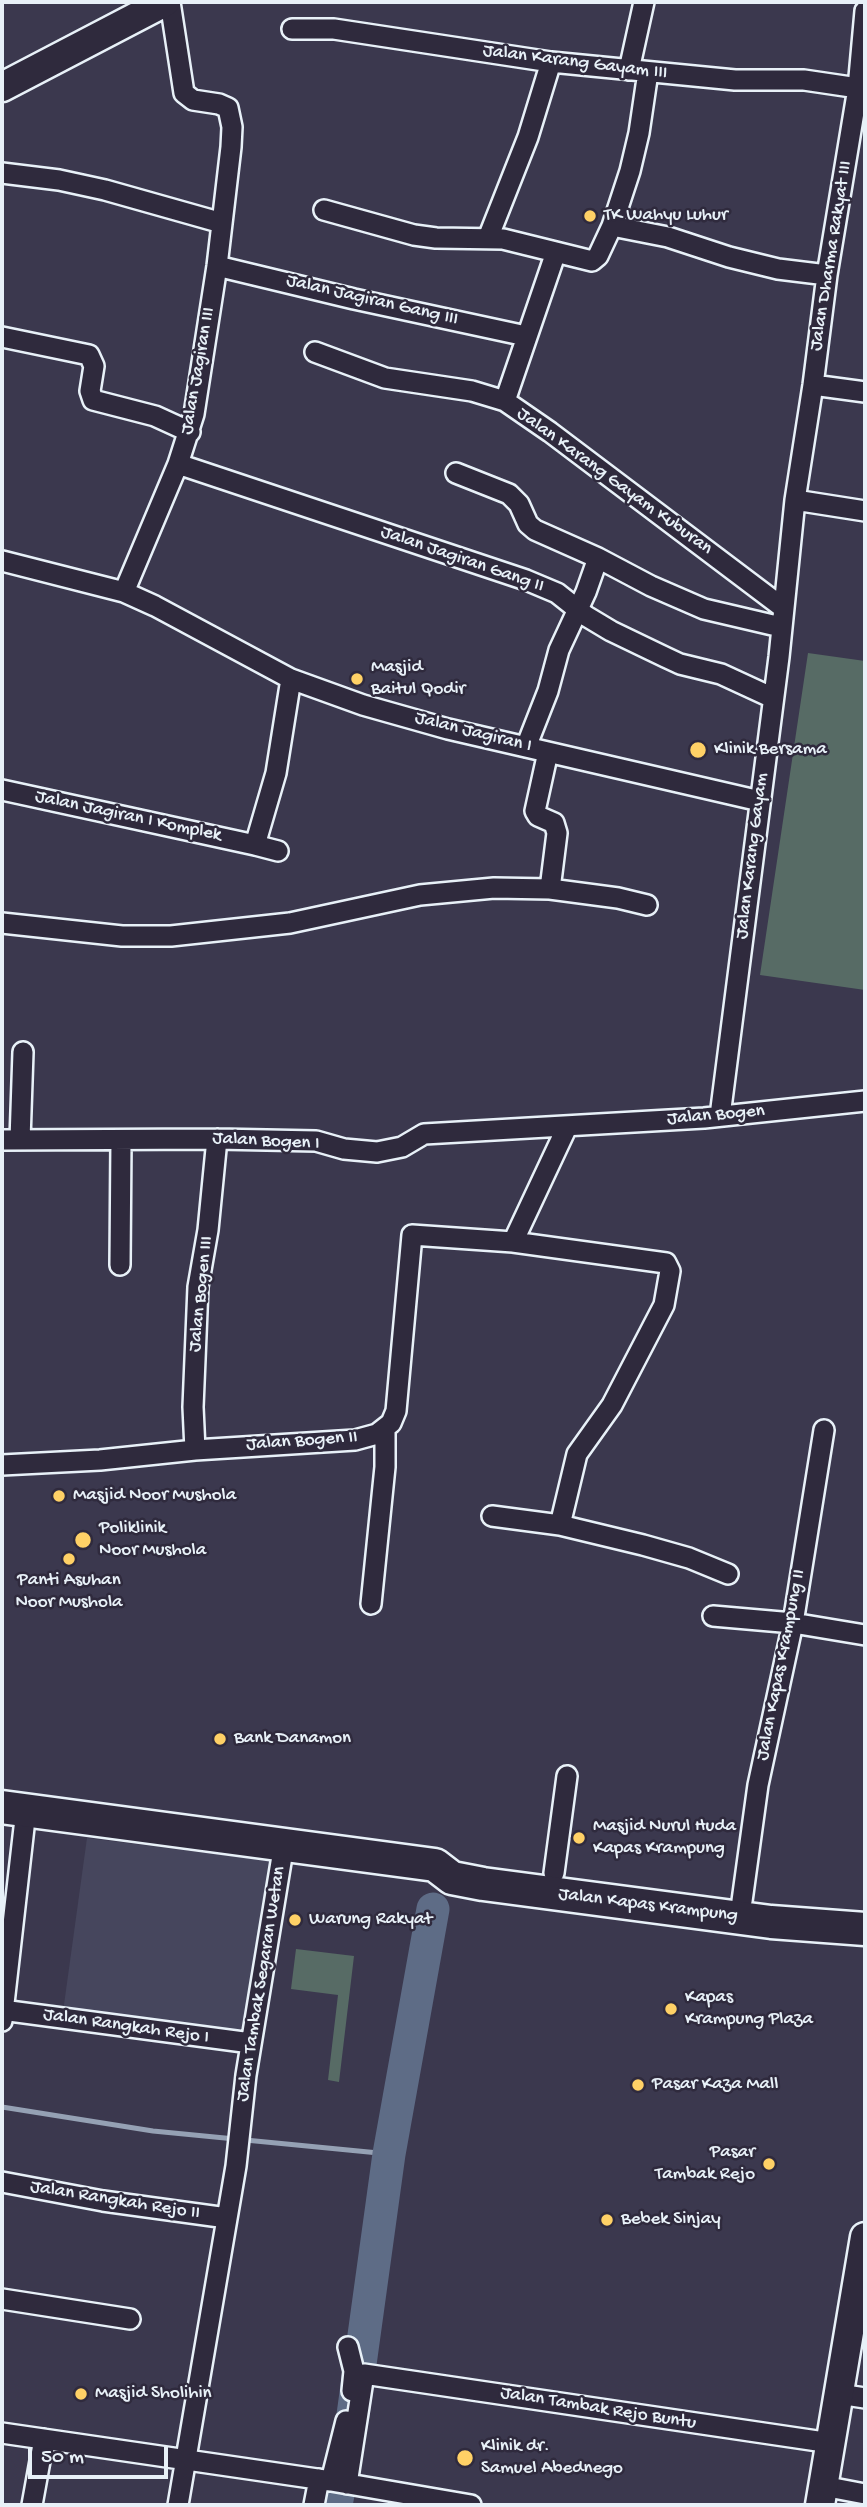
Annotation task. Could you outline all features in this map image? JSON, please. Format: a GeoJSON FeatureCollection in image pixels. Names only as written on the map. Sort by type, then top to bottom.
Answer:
{"type":"FeatureCollection","features":[{"type":"Feature","properties":{"kind":"main road","name":"Jalan Kapas Krampung"},"geometry":{"type":"LineString","coordinates":[[14,1809],[435,1866],[452,1878],[483,1884],[771,1922],[865,1929]]}},
{"type":"Feature","properties":{"kind":"main road","name":"Jalan Kapas Krampung"},"geometry":{"type":"LineString","coordinates":[[435,1866],[455,1859],[742,1901],[803,1908],[865,1909]]}},
{"type":"Feature","properties":{"kind":"street"},"geometry":{"type":"LineString","coordinates":[[324,210],[414,235],[436,238],[488,238],[582,260],[594,260],[612,226],[639,133],[638,71],[643,2]]}},
{"type":"Feature","properties":{"kind":"street"},"geometry":{"type":"LineString","coordinates":[[2,87],[158,3]]}},
{"type":"Feature","properties":{"kind":"street","name":"Jalan Jagiran III"},"geometry":{"type":"LineString","coordinates":[[124,592],[190,432],[217,266],[231,147],[231,116],[226,107],[190,99],[184,93],[158,3]]}},
{"type":"Feature","properties":{"kind":"street","name":"Jalan Dharma Rakyat III"},"geometry":{"type":"LineString","coordinates":[[795,500],[814,384],[827,275],[859,125],[858,88],[865,11]]}},
{"type":"Feature","properties":{"kind":"street","name":"Jalan Karang Gayam III"},"geometry":{"type":"LineString","coordinates":[[292,29],[334,29],[551,62],[735,80],[804,80],[858,88]]}},
{"type":"Feature","properties":{"kind":"street"},"geometry":{"type":"LineString","coordinates":[[488,238],[520,159],[551,62]]}},
{"type":"Feature","properties":{"kind":"street"},"geometry":{"type":"LineString","coordinates":[[2,173],[59,180],[105,190],[222,223]]}},
{"type":"Feature","properties":{"kind":"street"},"geometry":{"type":"LineString","coordinates":[[612,226],[668,237],[729,257],[778,269],[827,275]]}},
{"type":"Feature","properties":{"kind":"street","name":"Jalan Karang Gayam Kuburan"},"geometry":{"type":"LineString","coordinates":[[556,252],[505,401],[782,607]]}},
{"type":"Feature","properties":{"kind":"street","name":"Jalan Jagiran Gang III"},"geometry":{"type":"LineString","coordinates":[[217,266],[526,337]]}},
{"type":"Feature","properties":{"kind":"street"},"geometry":{"type":"LineString","coordinates":[[2,337],[89,355],[94,363],[90,394],[93,400],[155,416],[190,432]]}},
{"type":"Feature","properties":{"kind":"street"},"geometry":{"type":"LineString","coordinates":[[315,352],[375,375],[415,384],[472,391],[505,401]]}},
{"type":"Feature","properties":{"kind":"street"},"geometry":{"type":"LineString","coordinates":[[814,384],[865,392]]}},
{"type":"Feature","properties":{"kind":"street","name":"Jalan Jagiran Gang II"},"geometry":{"type":"LineString","coordinates":[[178,464],[526,580],[557,593],[611,631],[665,657],[680,664],[721,674],[773,698]]}},
{"type":"Feature","properties":{"kind":"street"},"geometry":{"type":"LineString","coordinates":[[456,473],[509,494],[519,504],[529,526],[651,586],[704,609],[781,627]]}},
{"type":"Feature","properties":{"kind":"street"},"geometry":{"type":"LineString","coordinates":[[795,500],[865,511]]}},
{"type":"Feature","properties":{"kind":"street","name":"Jalan Karang Gayam"},"geometry":{"type":"LineString","coordinates":[[720,1116],[795,500]]}},
{"type":"Feature","properties":{"kind":"street"},"geometry":{"type":"LineString","coordinates":[[526,747],[548,691],[559,650],[579,610],[598,558]]}},
{"type":"Feature","properties":{"kind":"street","name":"Jalan Jagiran I"},"geometry":{"type":"LineString","coordinates":[[2,561],[124,592],[291,679],[363,705],[449,729],[760,801]]}},
{"type":"Feature","properties":{"kind":"street"},"geometry":{"type":"LineString","coordinates":[[255,845],[276,773],[291,679]]}},
{"type":"Feature","properties":{"kind":"street"},"geometry":{"type":"LineString","coordinates":[[548,752],[535,811],[540,817],[552,822],[557,830],[550,890]]}},
{"type":"Feature","properties":{"kind":"street","name":"Jalan Jagiran I Komplek"},"geometry":{"type":"LineString","coordinates":[[2,790],[278,852]]}},
{"type":"Feature","properties":{"kind":"street"},"geometry":{"type":"LineString","coordinates":[[2,923],[122,936],[171,936],[290,923],[443,891],[494,888],[550,890],[610,897],[647,905]]}},
{"type":"Feature","properties":{"kind":"street"},"geometry":{"type":"LineString","coordinates":[[11,1140],[23,1052]]}},
{"type":"Feature","properties":{"kind":"street","name":"Jalan Bogen"},"geometry":{"type":"LineString","coordinates":[[567,1127],[720,1116],[865,1101]]}},
{"type":"Feature","properties":{"kind":"street"},"geometry":{"type":"LineString","coordinates":[[513,1242],[567,1127]]}},
{"type":"Feature","properties":{"kind":"street","name":"Jalan Bogen I"},"geometry":{"type":"LineString","coordinates":[[11,1140],[316,1141],[344,1149],[377,1152],[402,1146],[424,1134],[567,1127]]}},
{"type":"Feature","properties":{"kind":"street","name":"Jalan Bogen III"},"geometry":{"type":"LineString","coordinates":[[195,1450],[193,1407],[198,1287],[208,1230],[217,1139]]}},
{"type":"Feature","properties":{"kind":"street"},"geometry":{"type":"LineString","coordinates":[[120,1265],[121,1140]]}},
{"type":"Feature","properties":{"kind":"street","name":"Jalan Bogen II"},"geometry":{"type":"LineString","coordinates":[[2,1465],[355,1440],[377,1434],[394,1418],[398,1400],[412,1235],[513,1242],[665,1262],[669,1266],[664,1305],[612,1405],[577,1454],[560,1525]]}},
{"type":"Feature","properties":{"kind":"street"},"geometry":{"type":"LineString","coordinates":[[372,1604],[385,1467],[385,1428]]}},
{"type":"Feature","properties":{"kind":"street","name":"Jalan Kapas Krampung II"},"geometry":{"type":"LineString","coordinates":[[742,1901],[758,1785],[793,1623],[824,1430]]}},
{"type":"Feature","properties":{"kind":"street"},"geometry":{"type":"LineString","coordinates":[[492,1516],[560,1525],[689,1558],[728,1574]]}},
{"type":"Feature","properties":{"kind":"street"},"geometry":{"type":"LineString","coordinates":[[713,1616],[793,1623],[865,1635]]}},
{"type":"Feature","properties":{"kind":"street"},"geometry":{"type":"LineString","coordinates":[[554,1873],[567,1776]]}},
{"type":"Feature","properties":{"kind":"street"},"geometry":{"type":"LineString","coordinates":[[2,2014],[14,1809]]}},
{"type":"Feature","properties":{"kind":"street","name":"Jalan Tambak Segaran Wetan"},"geometry":{"type":"LineString","coordinates":[[228,2218],[251,2043],[284,1844]]}},
{"type":"Feature","properties":{"kind":"street","name":"Jalan Rangkah Rejo I"},"geometry":{"type":"LineString","coordinates":[[2,2014],[251,2043]]}},
{"type":"Feature","properties":{"kind":"street","name":"Jalan Rangkah Rejo II"},"geometry":{"type":"LineString","coordinates":[[2,2182],[103,2201],[228,2218]]}},
{"type":"Feature","properties":{"kind":"street"},"geometry":{"type":"LineString","coordinates":[[178,2505],[228,2218]]}},
{"type":"Feature","properties":{"kind":"street"},"geometry":{"type":"LineString","coordinates":[[865,2237],[852,2396],[831,2443],[821,2496],[865,2494]]}},
{"type":"Feature","properties":{"kind":"street"},"geometry":{"type":"LineString","coordinates":[[2,2299],[130,2319]]}},
{"type":"Feature","properties":{"kind":"street"},"geometry":{"type":"LineString","coordinates":[[314,2505],[332,2481],[355,2377],[348,2347]]}},
{"type":"Feature","properties":{"kind":"street","name":"Jalan Tambak Rejo Buntu"},"geometry":{"type":"LineString","coordinates":[[332,2481],[357,2421],[365,2374],[831,2443]]}},
{"type":"Feature","properties":{"kind":"street"},"geometry":{"type":"LineString","coordinates":[[2,2433],[332,2481],[411,2500],[471,2505]]}},
{"type":"Feature","properties":{"kind":"street"},"geometry":{"type":"LineString","coordinates":[[32,2505],[44,2439]]}},
{"type":"Feature","properties":{"kind":"shaded area"},"geometry":{"type":"Polygon","coordinates":[[[87,1838],[271,1861],[244,2038],[63,2012],[87,1838]]]}},
{"type":"Feature","properties":{"kind":"green space"},"geometry":{"type":"Polygon","coordinates":[[[808,653],[865,661],[865,990],[760,975],[808,653]]]}},
{"type":"Feature","properties":{"kind":"green space"},"geometry":{"type":"Polygon","coordinates":[[[296,1949],[354,1956],[339,2082],[328,2080],[338,1995],[291,1989],[296,1949]]]}},
{"type":"Feature","properties":{"kind":"waterway"},"geometry":{"type":"LineString","coordinates":[[336,2505],[353,2415],[389,2154],[433,1909]]}},
{"type":"Feature","properties":{"kind":"waterway"},"geometry":{"type":"LineString","coordinates":[[2,2107],[153,2131],[389,2154]]}},
{"type":"Feature","properties":{"kind":"place","name":"TK Wahyu Luhur"},"geometry":{"type":"Point","coordinates":[590,216]}},
{"type":"Feature","properties":{"kind":"place","name":"Masjid Baitul Qodir"},"geometry":{"type":"Point","coordinates":[357,679]}},
{"type":"Feature","properties":{"kind":"place","name":"Klinik Bersama"},"geometry":{"type":"Point","coordinates":[698,750]}},
{"type":"Feature","properties":{"kind":"place","name":"Masjid Noor Mushola"},"geometry":{"type":"Point","coordinates":[59,1496]}},
{"type":"Feature","properties":{"kind":"place","name":"Poliklinik Noor Mushola"},"geometry":{"type":"Point","coordinates":[83,1540]}},
{"type":"Feature","properties":{"kind":"place","name":"Panti Asuhan Noor Mushola"},"geometry":{"type":"Point","coordinates":[69,1559]}},
{"type":"Feature","properties":{"kind":"place","name":"Bank Danamon"},"geometry":{"type":"Point","coordinates":[220,1739]}},
{"type":"Feature","properties":{"kind":"place","name":"Masjid Nurul Huda Kapas Krampung"},"geometry":{"type":"Point","coordinates":[579,1838]}},
{"type":"Feature","properties":{"kind":"place","name":"Warung Rakyat"},"geometry":{"type":"Point","coordinates":[295,1920]}},
{"type":"Feature","properties":{"kind":"place","name":"Kapas Krampung Plaza"},"geometry":{"type":"Point","coordinates":[671,2009]}},
{"type":"Feature","properties":{"kind":"place","name":"Pasar Kaza Mall"},"geometry":{"type":"Point","coordinates":[638,2085]}},
{"type":"Feature","properties":{"kind":"place","name":"Pasar Tambak Rejo"},"geometry":{"type":"Point","coordinates":[769,2164]}},
{"type":"Feature","properties":{"kind":"place","name":"Bebek Sinjay"},"geometry":{"type":"Point","coordinates":[607,2220]}},
{"type":"Feature","properties":{"kind":"place","name":"Masjid Sholihin"},"geometry":{"type":"Point","coordinates":[81,2394]}},
{"type":"Feature","properties":{"kind":"place","name":"Klinik dr. Samuel Abednego"},"geometry":{"type":"Point","coordinates":[465,2458]}}]}
